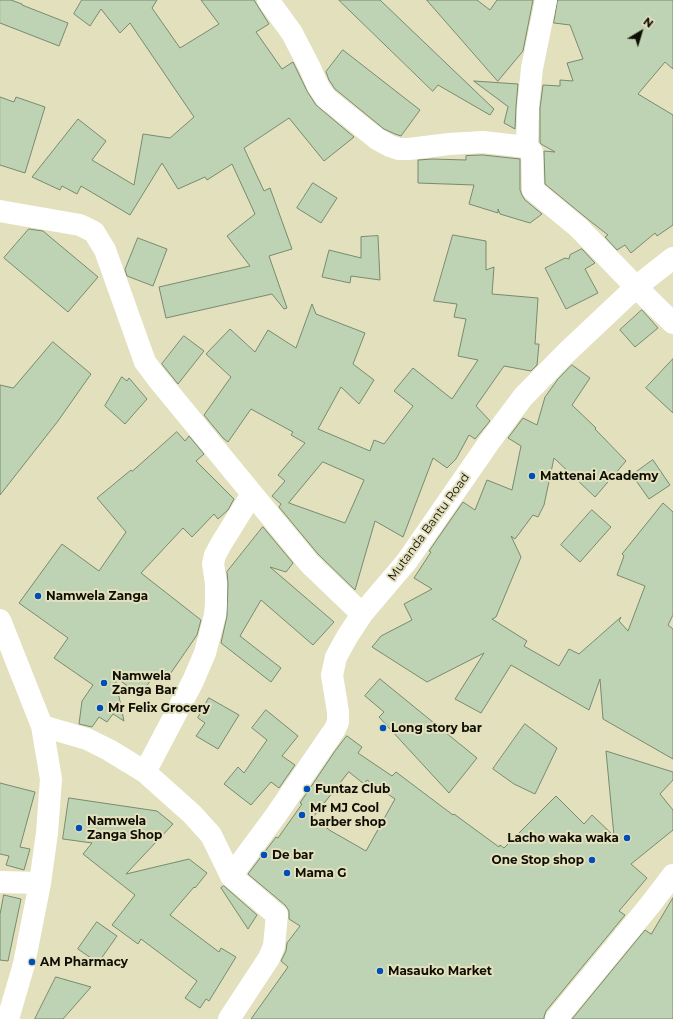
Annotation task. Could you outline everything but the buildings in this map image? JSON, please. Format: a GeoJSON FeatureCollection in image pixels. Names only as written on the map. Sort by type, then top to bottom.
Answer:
{"type":"FeatureCollection","features":[{"type":"Feature","properties":{"kind":"street"},"geometry":{"type":"LineString","coordinates":[[268,0],[292,33],[318,86],[326,98],[377,139],[399,149],[483,142],[528,147]]}},
{"type":"Feature","properties":{"kind":"street"},"geometry":{"type":"LineString","coordinates":[[546,0],[532,68],[528,107],[528,147],[532,152],[533,190],[579,228],[636,288],[673,323]]}},
{"type":"Feature","properties":{"kind":"street"},"geometry":{"type":"LineString","coordinates":[[0,211],[80,225],[94,232],[105,250],[145,362],[309,563],[362,614]]}},
{"type":"Feature","properties":{"kind":"street","name":"Mutanda Bantu Road"},"geometry":{"type":"LineString","coordinates":[[232,876],[335,729],[338,722],[338,712],[332,675],[336,657],[362,614],[407,561],[490,441],[523,397],[566,353],[636,288],[673,258]]}},
{"type":"Feature","properties":{"kind":"street"},"geometry":{"type":"LineString","coordinates":[[145,772],[193,681],[205,652],[215,615],[215,555],[252,494]]}},
{"type":"Feature","properties":{"kind":"street"},"geometry":{"type":"LineString","coordinates":[[0,620],[42,726],[51,779],[47,833],[40,883],[24,964],[8,1019]]}},
{"type":"Feature","properties":{"kind":"street"},"geometry":{"type":"LineString","coordinates":[[42,726],[87,739],[109,750],[145,772],[192,814],[211,835],[232,876],[277,915],[274,946],[269,958],[229,1019]]}},
{"type":"Feature","properties":{"kind":"street"},"geometry":{"type":"LineString","coordinates":[[556,1019],[673,875]]}},
{"type":"Feature","properties":{"kind":"street"},"geometry":{"type":"LineString","coordinates":[[0,882],[40,883]]}},
{"type":"Feature","properties":{"kind":"place","name":"Mattenai Academy"},"geometry":{"type":"Point","coordinates":[532,476]}},
{"type":"Feature","properties":{"kind":"place","name":"Namwela Zanga"},"geometry":{"type":"Point","coordinates":[38,596]}},
{"type":"Feature","properties":{"kind":"place","name":"Namwela Zanga Bar"},"geometry":{"type":"Point","coordinates":[104,683]}},
{"type":"Feature","properties":{"kind":"place","name":"Mr Felix Grocery"},"geometry":{"type":"Point","coordinates":[100,708]}},
{"type":"Feature","properties":{"kind":"place","name":"Long story bar"},"geometry":{"type":"Point","coordinates":[383,728]}},
{"type":"Feature","properties":{"kind":"place","name":"Funtaz Club"},"geometry":{"type":"Point","coordinates":[307,789]}},
{"type":"Feature","properties":{"kind":"place","name":"Mr MJ Cool barber shop"},"geometry":{"type":"Point","coordinates":[302,815]}},
{"type":"Feature","properties":{"kind":"place","name":"Namwela Zanga Shop"},"geometry":{"type":"Point","coordinates":[79,828]}},
{"type":"Feature","properties":{"kind":"place","name":"Lacho waka waka"},"geometry":{"type":"Point","coordinates":[627,838]}},
{"type":"Feature","properties":{"kind":"place","name":"De bar"},"geometry":{"type":"Point","coordinates":[264,855]}},
{"type":"Feature","properties":{"kind":"place","name":"One Stop shop"},"geometry":{"type":"Point","coordinates":[592,860]}},
{"type":"Feature","properties":{"kind":"place","name":"Mama G"},"geometry":{"type":"Point","coordinates":[287,873]}},
{"type":"Feature","properties":{"kind":"place","name":"AM Pharmacy"},"geometry":{"type":"Point","coordinates":[32,962]}},
{"type":"Feature","properties":{"kind":"place","name":"Masauko Market"},"geometry":{"type":"Point","coordinates":[380,971]}}]}
